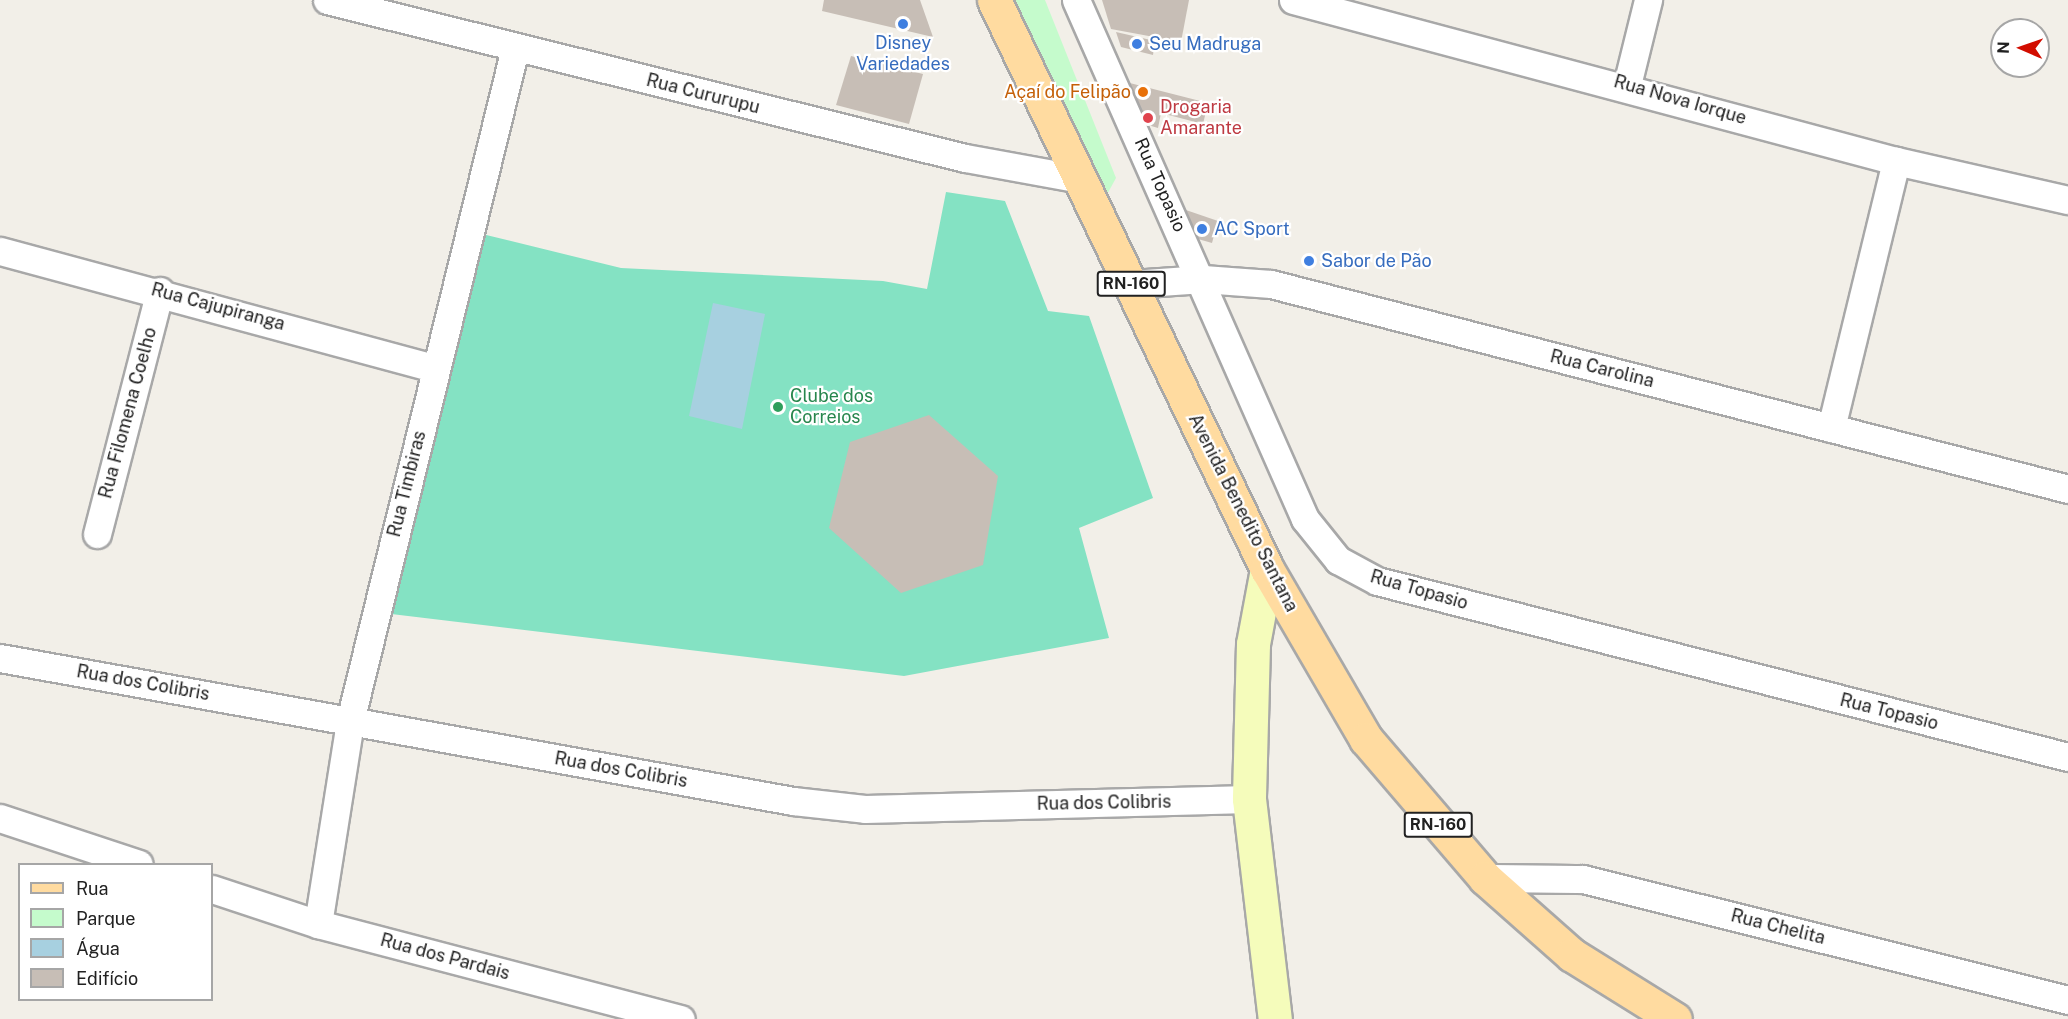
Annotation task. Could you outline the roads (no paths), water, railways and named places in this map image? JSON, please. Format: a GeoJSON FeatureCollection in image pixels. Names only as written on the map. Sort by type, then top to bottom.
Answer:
{"type":"FeatureCollection","features":[{"type":"Feature","properties":{"kind":"main road","name":"Avenida Benedito Santana"},"geometry":{"type":"LineString","coordinates":[[994,0],[1082,179],[1267,569],[1366,739],[1485,878],[1572,955],[1675,1019]]}},
{"type":"Feature","properties":{"kind":"street","name":"Rua Cururupu"},"geometry":{"type":"LineString","coordinates":[[327,0],[965,159],[1082,179]]}},
{"type":"Feature","properties":{"kind":"street","name":"Rua Topasio"},"geometry":{"type":"LineString","coordinates":[[1076,0],[1203,279],[1305,519],[1338,560],[1356,572],[2068,758]]}},
{"type":"Feature","properties":{"kind":"street","name":"Rua Nova Iorque"},"geometry":{"type":"LineString","coordinates":[[1293,0],[1627,85],[1896,161],[2068,200]]}},
{"type":"Feature","properties":{"kind":"street"},"geometry":{"type":"LineString","coordinates":[[1627,85],[1648,0]]}},
{"type":"Feature","properties":{"kind":"street","name":"Rua Timbiras"},"geometry":{"type":"LineString","coordinates":[[318,924],[350,720],[515,48]]}},
{"type":"Feature","properties":{"kind":"street"},"geometry":{"type":"LineString","coordinates":[[1831,428],[1896,161]]}},
{"type":"Feature","properties":{"kind":"street","name":"Rua Cajupiranga"},"geometry":{"type":"LineString","coordinates":[[0,250],[160,291],[435,368]]}},
{"type":"Feature","properties":{"kind":"street","name":"Rua Carolina"},"geometry":{"type":"LineString","coordinates":[[1131,284],[1203,279],[1271,284],[2068,489]]}},
{"type":"Feature","properties":{"kind":"street","name":"Rua Filomena Coelho"},"geometry":{"type":"LineString","coordinates":[[96,534],[160,291]]}},
{"type":"Feature","properties":{"kind":"street"},"geometry":{"type":"LineString","coordinates":[[1267,569],[1253,644],[1249,799],[1275,1019]]}},
{"type":"Feature","properties":{"kind":"street","name":"Rua dos Colibris"},"geometry":{"type":"LineString","coordinates":[[0,658],[865,809],[1249,799]]}},
{"type":"Feature","properties":{"kind":"street"},"geometry":{"type":"LineString","coordinates":[[0,818],[136,863]]}},
{"type":"Feature","properties":{"kind":"street","name":"Rua Chelita"},"geometry":{"type":"LineString","coordinates":[[1485,878],[1583,879],[2068,1000]]}},
{"type":"Feature","properties":{"kind":"street","name":"Rua dos Pardais"},"geometry":{"type":"LineString","coordinates":[[213,889],[318,924],[681,1019]]}},
{"type":"Feature","properties":{"kind":"water"},"geometry":{"type":"Polygon","coordinates":[[[713,303],[765,314],[742,429],[689,416],[713,303]]]}},
{"type":"Feature","properties":{"kind":"place","name":"Disney Variedades"},"geometry":{"type":"Point","coordinates":[903,24]}},
{"type":"Feature","properties":{"kind":"place","name":"Seu Madruga"},"geometry":{"type":"Point","coordinates":[1137,44]}},
{"type":"Feature","properties":{"kind":"place","name":"Açaí do Felipão"},"geometry":{"type":"Point","coordinates":[1143,92]}},
{"type":"Feature","properties":{"kind":"place","name":"Drogaria Amarante"},"geometry":{"type":"Point","coordinates":[1148,118]}},
{"type":"Feature","properties":{"kind":"place","name":"AC Sport"},"geometry":{"type":"Point","coordinates":[1202,229]}},
{"type":"Feature","properties":{"kind":"place","name":"Sabor de Pão"},"geometry":{"type":"Point","coordinates":[1309,261]}},
{"type":"Feature","properties":{"kind":"place","name":"Clube dos Correios"},"geometry":{"type":"Point","coordinates":[778,407]}}]}
